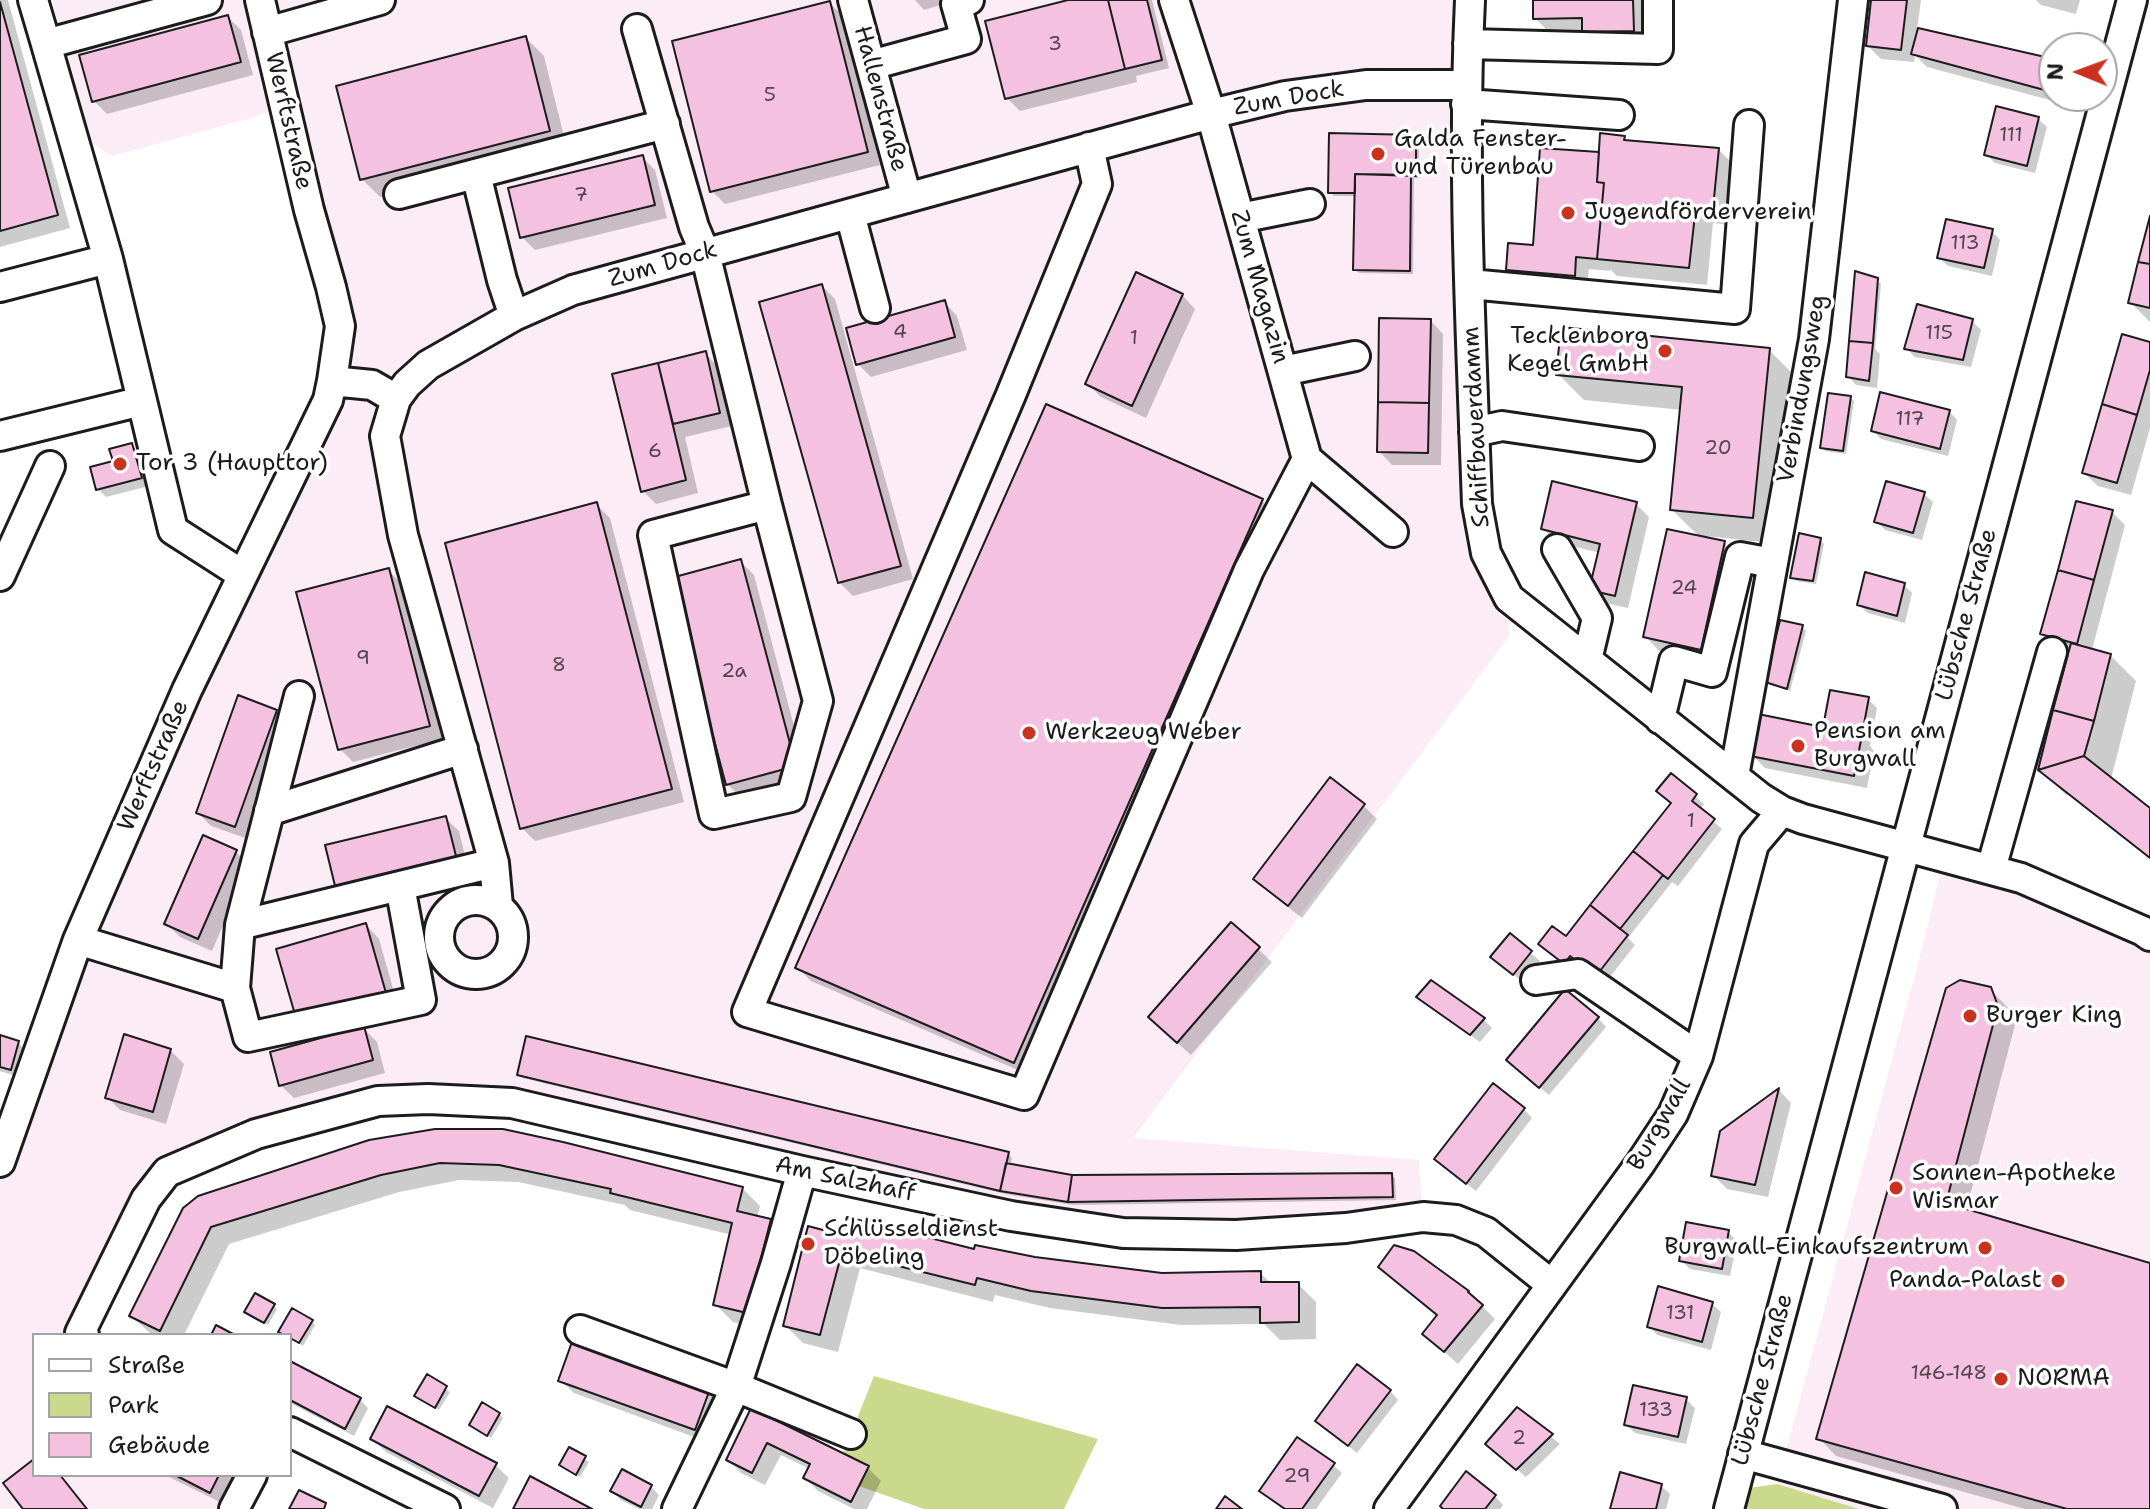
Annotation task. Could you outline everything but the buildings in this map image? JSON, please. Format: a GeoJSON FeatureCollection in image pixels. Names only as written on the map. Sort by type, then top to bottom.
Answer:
{"type":"FeatureCollection","features":[{"type":"Feature","properties":{"kind":"street"},"geometry":{"type":"LineString","coordinates":[[33,0],[108,259],[173,530],[243,575]]}},
{"type":"Feature","properties":{"kind":"street"},"geometry":{"type":"LineString","coordinates":[[46,44],[207,0]]}},
{"type":"Feature","properties":{"kind":"street","name":"Werftstraße"},"geometry":{"type":"LineString","coordinates":[[0,1162],[9,1106],[78,940],[187,690],[328,400],[340,326],[309,210],[260,0]]}},
{"type":"Feature","properties":{"kind":"street"},"geometry":{"type":"LineString","coordinates":[[267,32],[380,0]]}},
{"type":"Feature","properties":{"kind":"street","name":"Hallenstraße"},"geometry":{"type":"LineString","coordinates":[[853,0],[907,198]]}},
{"type":"Feature","properties":{"kind":"street"},"geometry":{"type":"LineString","coordinates":[[871,65],[966,39],[956,4],[969,0]]}},
{"type":"Feature","properties":{"kind":"street","name":"Zum Magazin"},"geometry":{"type":"LineString","coordinates":[[1174,0],[1211,114],[1307,459]]}},
{"type":"Feature","properties":{"kind":"street","name":"Schiffbauerdamm"},"geometry":{"type":"LineString","coordinates":[[1470,0],[1466,95],[1474,432],[1477,504],[1486,553],[1509,598],[1761,798],[1782,811]]}},
{"type":"Feature","properties":{"kind":"street"},"geometry":{"type":"LineString","coordinates":[[1468,44],[1658,49],[1658,0]]}},
{"type":"Feature","properties":{"kind":"street","name":"Verbindungsweg"},"geometry":{"type":"LineString","coordinates":[[1734,776],[1814,339],[1853,0]]}},
{"type":"Feature","properties":{"kind":"street","name":"Lübsche Straße"},"geometry":{"type":"LineString","coordinates":[[1729,1509],[2132,0]]}},
{"type":"Feature","properties":{"kind":"street"},"geometry":{"type":"LineString","coordinates":[[637,29],[694,227],[705,253],[818,701],[791,797],[714,814],[653,535],[767,505]]}},
{"type":"Feature","properties":{"kind":"street","name":"Zum Dock"},"geometry":{"type":"LineString","coordinates":[[498,906],[494,863],[403,535],[385,436],[396,399],[428,365],[514,316],[573,290],[1285,96],[1366,85],[1619,115]]}},
{"type":"Feature","properties":{"kind":"street"},"geometry":{"type":"LineString","coordinates":[[399,194],[665,124]]}},
{"type":"Feature","properties":{"kind":"street"},"geometry":{"type":"LineString","coordinates":[[1470,284],[1735,309],[1749,125]]}},
{"type":"Feature","properties":{"kind":"street"},"geometry":{"type":"LineString","coordinates":[[1089,147],[1097,184],[1010,397],[747,1012],[1024,1095],[1249,570],[1307,459],[1393,532]]}},
{"type":"Feature","properties":{"kind":"street"},"geometry":{"type":"LineString","coordinates":[[476,174],[514,316]]}},
{"type":"Feature","properties":{"kind":"street"},"geometry":{"type":"LineString","coordinates":[[1240,218],[1310,204]]}},
{"type":"Feature","properties":{"kind":"street"},"geometry":{"type":"LineString","coordinates":[[850,214],[875,308]]}},
{"type":"Feature","properties":{"kind":"street"},"geometry":{"type":"LineString","coordinates":[[0,287],[108,259]]}},
{"type":"Feature","properties":{"kind":"street"},"geometry":{"type":"LineString","coordinates":[[1283,371],[1355,356]]}},
{"type":"Feature","properties":{"kind":"street"},"geometry":{"type":"LineString","coordinates":[[332,381],[372,385],[396,399]]}},
{"type":"Feature","properties":{"kind":"street"},"geometry":{"type":"LineString","coordinates":[[0,436],[142,401]]}},
{"type":"Feature","properties":{"kind":"street"},"geometry":{"type":"LineString","coordinates":[[1474,432],[1502,426],[1639,446]]}},
{"type":"Feature","properties":{"kind":"street"},"geometry":{"type":"LineString","coordinates":[[0,576],[50,466]]}},
{"type":"Feature","properties":{"kind":"street"},"geometry":{"type":"LineString","coordinates":[[1557,549],[1597,618],[1587,660]]}},
{"type":"Feature","properties":{"kind":"street"},"geometry":{"type":"LineString","coordinates":[[1660,719],[1674,661],[1712,672],[1740,557],[1773,563]]}},
{"type":"Feature","properties":{"kind":"street"},"geometry":{"type":"LineString","coordinates":[[1991,869],[2052,652]]}},
{"type":"Feature","properties":{"kind":"street"},"geometry":{"type":"LineString","coordinates":[[299,696],[240,925],[235,988],[248,1037],[421,1000],[400,886]]}},
{"type":"Feature","properties":{"kind":"street"},"geometry":{"type":"LineString","coordinates":[[269,811],[463,749]]}},
{"type":"Feature","properties":{"kind":"street"},"geometry":{"type":"LineString","coordinates":[[1782,811],[2021,878],[2150,936]]}},
{"type":"Feature","properties":{"kind":"street","name":"Burgwall"},"geometry":{"type":"LineString","coordinates":[[1389,1509],[1673,1114],[1698,1056],[1754,844],[1782,811]]}},
{"type":"Feature","properties":{"kind":"street"},"geometry":{"type":"LineString","coordinates":[[240,925],[494,863]]}},
{"type":"Feature","properties":{"kind":"street"},"geometry":{"type":"LineString","coordinates":[[78,940],[235,988]]}},
{"type":"Feature","properties":{"kind":"street"},"geometry":{"type":"LineString","coordinates":[[1536,980],[1578,974],[1698,1056]]}},
{"type":"Feature","properties":{"kind":"street","name":"Am Salzhaff"},"geometry":{"type":"LineString","coordinates":[[80,1333],[146,1199],[167,1172],[256,1134],[391,1100],[512,1103],[1011,1216],[1123,1233],[1236,1235],[1346,1228],[1423,1217],[1456,1220],[1486,1232],[1552,1285]]}},
{"type":"Feature","properties":{"kind":"street"},"geometry":{"type":"LineString","coordinates":[[677,1509],[736,1387],[802,1171]]}},
{"type":"Feature","properties":{"kind":"street"},"geometry":{"type":"LineString","coordinates":[[580,1330],[736,1387],[851,1434]]}},
{"type":"Feature","properties":{"kind":"street"},"geometry":{"type":"LineString","coordinates":[[292,1433],[445,1509]]}},
{"type":"Feature","properties":{"kind":"street"},"geometry":{"type":"LineString","coordinates":[[1743,1454],[1942,1509]]}},
{"type":"Feature","properties":{"kind":"street"},"geometry":{"type":"LineString","coordinates":[[234,1509],[251,1477]]}},
{"type":"Feature","properties":{"kind":"shaded area"},"geometry":{"type":"Polygon","coordinates":[[[52,0],[1470,0],[1474,432],[1509,598],[1509,636],[1133,1138],[1419,1160],[1423,1217],[1123,1233],[512,1103],[378,1101],[168,1172],[85,1333],[32,1333],[32,1477],[251,1477],[234,1509],[0,1509],[0,1162],[18,1108],[310,438],[340,326],[284,106],[255,117],[112,156],[88,141],[52,0]]]}},
{"type":"Feature","properties":{"kind":"shaded area"},"geometry":{"type":"Polygon","coordinates":[[[1944,857],[2150,936],[2150,1509],[1859,1509],[1777,1484],[1922,949],[1944,857]]]}},
{"type":"Feature","properties":{"kind":"green space"},"geometry":{"type":"Polygon","coordinates":[[[874,1376],[1098,1439],[1064,1509],[924,1509],[859,1486],[869,1467],[843,1454],[874,1376]]]}},
{"type":"Feature","properties":{"kind":"green space"},"geometry":{"type":"Polygon","coordinates":[[[1777,1484],[1859,1509],[1729,1509],[1734,1490],[1777,1484]]]}},
{"type":"Feature","properties":{"kind":"place","name":"Galda Fenster- und Türenbau"},"geometry":{"type":"Point","coordinates":[1378,154]}},
{"type":"Feature","properties":{"kind":"place","name":"Jugendförderverein"},"geometry":{"type":"Point","coordinates":[1568,213]}},
{"type":"Feature","properties":{"kind":"place","name":"Tecklenborg Kegel GmbH"},"geometry":{"type":"Point","coordinates":[1665,351]}},
{"type":"Feature","properties":{"kind":"place","name":"Tor 3 (Haupttor)"},"geometry":{"type":"Point","coordinates":[120,464]}},
{"type":"Feature","properties":{"kind":"place","name":"Werkzeug Weber"},"geometry":{"type":"Point","coordinates":[1029,733]}},
{"type":"Feature","properties":{"kind":"place","name":"Pension am Burgwall"},"geometry":{"type":"Point","coordinates":[1798,746]}},
{"type":"Feature","properties":{"kind":"place","name":"Burger King"},"geometry":{"type":"Point","coordinates":[1970,1016]}},
{"type":"Feature","properties":{"kind":"place","name":"Sonnen-Apotheke Wismar"},"geometry":{"type":"Point","coordinates":[1896,1188]}},
{"type":"Feature","properties":{"kind":"place","name":"Schlüsseldienst Döbeling"},"geometry":{"type":"Point","coordinates":[808,1244]}},
{"type":"Feature","properties":{"kind":"place","name":"Burgwall-Einkaufszentrum"},"geometry":{"type":"Point","coordinates":[1985,1248]}},
{"type":"Feature","properties":{"kind":"place","name":"Panda-Palast"},"geometry":{"type":"Point","coordinates":[2058,1281]}},
{"type":"Feature","properties":{"kind":"place","name":"NORMA"},"geometry":{"type":"Point","coordinates":[2001,1379]}}]}
